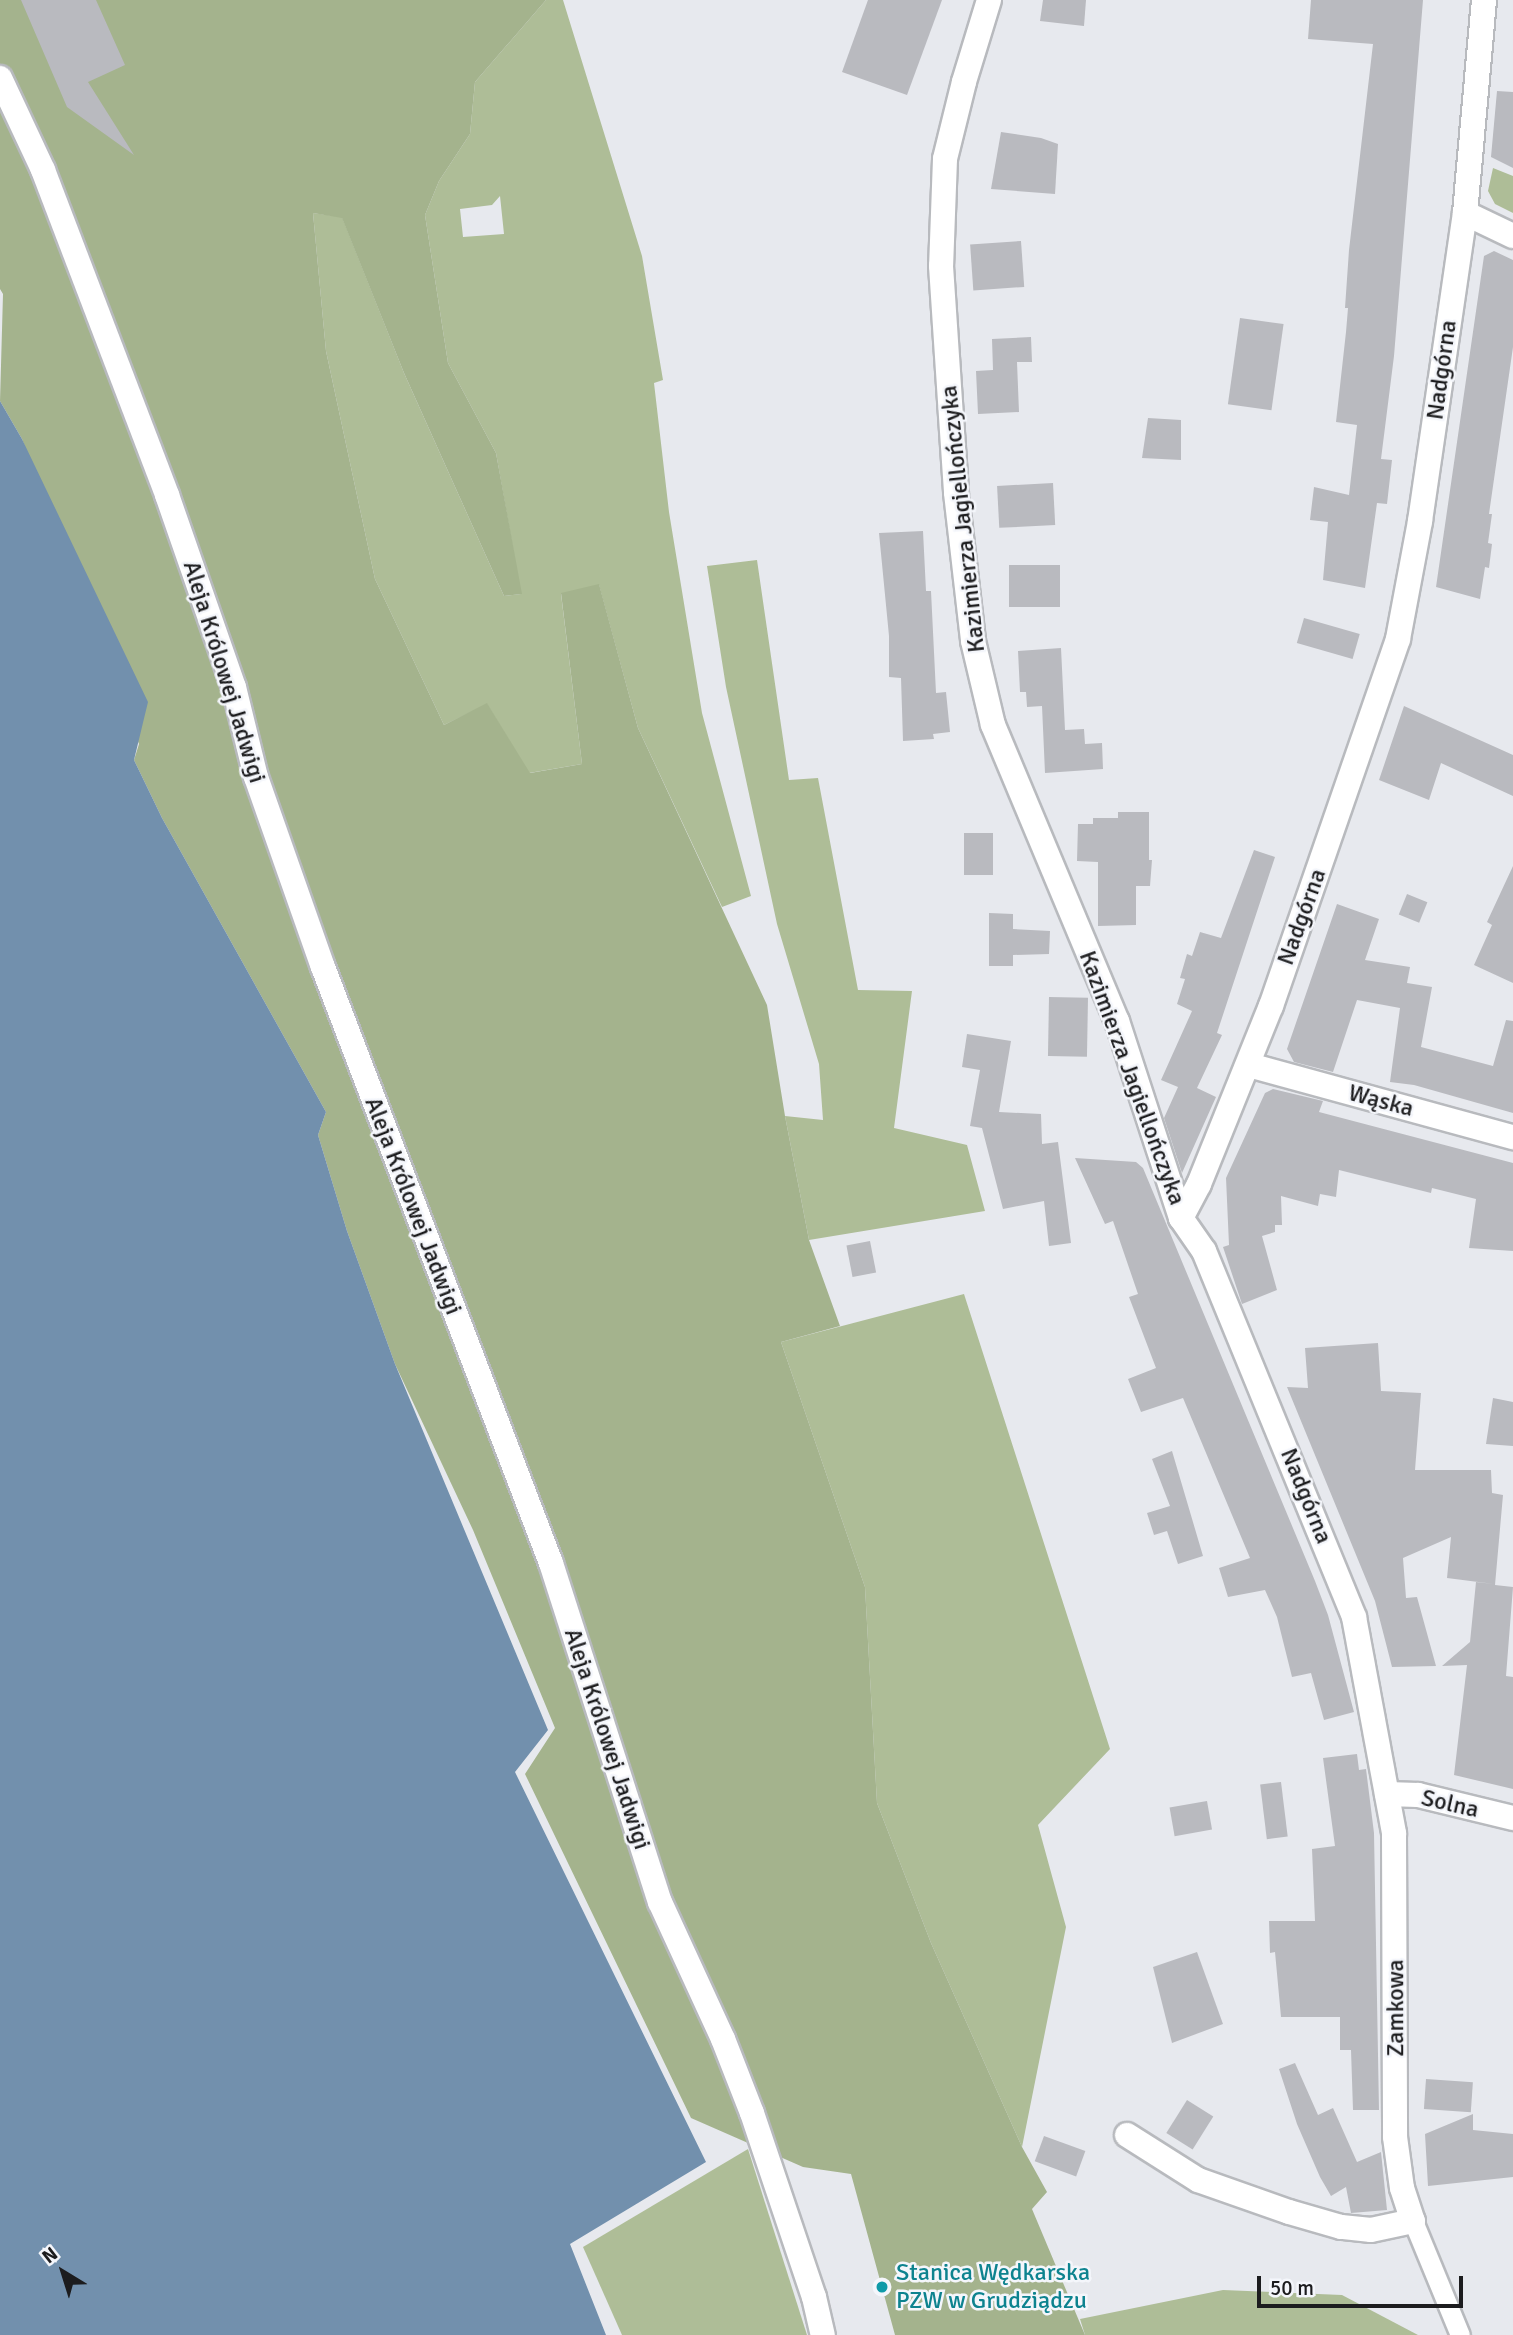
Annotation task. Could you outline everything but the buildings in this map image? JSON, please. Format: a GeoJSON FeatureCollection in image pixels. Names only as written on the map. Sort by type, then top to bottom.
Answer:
{"type":"FeatureCollection","features":[{"type":"Feature","properties":{"kind":"street","name":"Kazimierza Jagiellończyka"},"geometry":{"type":"LineString","coordinates":[[989,0],[964,82],[946,159],[941,266],[956,493],[973,641],[993,725],[1117,1021],[1181,1218]]}},
{"type":"Feature","properties":{"kind":"street","name":"Nadgórna"},"geometry":{"type":"LineString","coordinates":[[1387,1794],[1354,1617],[1204,1251],[1181,1218],[1199,1184],[1248,1065],[1354,772],[1398,639],[1420,521],[1465,213],[1479,87],[1484,0]]}},
{"type":"Feature","properties":{"kind":"street","name":"Aleja Królowej Jadwigi"},"geometry":{"type":"LineString","coordinates":[[0,78],[43,170],[167,495],[234,687],[256,777],[323,967],[551,1563],[660,1902],[723,2039],[752,2113],[814,2297],[822,2335]]}},
{"type":"Feature","properties":{"kind":"street"},"geometry":{"type":"LineString","coordinates":[[1465,213],[1513,236]]}},
{"type":"Feature","properties":{"kind":"street","name":"Wąska"},"geometry":{"type":"LineString","coordinates":[[1248,1065],[1513,1138]]}},
{"type":"Feature","properties":{"kind":"street","name":"Solna"},"geometry":{"type":"LineString","coordinates":[[1387,1794],[1418,1795],[1513,1818]]}},
{"type":"Feature","properties":{"kind":"street","name":"Zamkowa"},"geometry":{"type":"LineString","coordinates":[[1387,1794],[1394,1833],[1395,2137],[1402,2188],[1460,2335]]}},
{"type":"Feature","properties":{"kind":"street"},"geometry":{"type":"LineString","coordinates":[[1127,2135],[1199,2180],[1289,2212],[1341,2227],[1371,2230],[1413,2221]]}},
{"type":"Feature","properties":{"kind":"green space"},"geometry":{"type":"Polygon","coordinates":[[[0,0],[546,0],[475,82],[470,134],[439,181],[425,215],[448,363],[496,453],[522,594],[504,596],[404,373],[342,218],[313,213],[326,351],[375,579],[444,725],[487,703],[530,773],[582,764],[561,593],[599,584],[638,728],[767,1005],[809,1240],[840,1326],[781,1342],[865,1587],[877,1803],[931,1943],[1022,2147],[1047,2192],[1032,2209],[1085,2335],[895,2335],[851,2174],[803,2167],[691,2118],[525,1774],[555,1728],[473,1530],[395,1364],[347,1231],[318,1135],[326,1112],[162,818],[134,760],[139,744],[22,439],[0,401],[3,294],[0,289],[0,0]]]}},
{"type":"Feature","properties":{"kind":"green space"},"geometry":{"type":"Polygon","coordinates":[[[546,0],[563,0],[642,256],[663,380],[654,383],[669,512],[702,713],[751,896],[722,907],[638,728],[599,585],[561,594],[582,764],[529,773],[487,704],[444,725],[375,579],[326,351],[313,213],[342,217],[404,373],[504,596],[521,594],[496,453],[448,363],[425,215],[439,181],[470,134],[475,82],[546,0]],[[500,196],[492,205],[460,209],[463,237],[504,234],[500,196]]]}},
{"type":"Feature","properties":{"kind":"green space"},"geometry":{"type":"Polygon","coordinates":[[[1493,168],[1513,176],[1513,213],[1495,204],[1488,191],[1493,168]]]}},
{"type":"Feature","properties":{"kind":"green space"},"geometry":{"type":"Polygon","coordinates":[[[757,560],[789,780],[818,778],[858,990],[912,991],[894,1128],[967,1145],[985,1211],[809,1240],[785,1116],[823,1120],[819,1064],[777,924],[726,687],[707,566],[757,560]]]}},
{"type":"Feature","properties":{"kind":"green space"},"geometry":{"type":"Polygon","coordinates":[[[964,1294],[1110,1749],[1038,1825],[1066,1927],[1022,2147],[931,1943],[877,1803],[865,1587],[781,1342],[964,1294]]]}},
{"type":"Feature","properties":{"kind":"green space"},"geometry":{"type":"Polygon","coordinates":[[[748,2149],[807,2335],[622,2335],[583,2247],[748,2149]]]}},
{"type":"Feature","properties":{"kind":"green space"},"geometry":{"type":"Polygon","coordinates":[[[1223,2290],[1342,2295],[1418,2335],[1085,2335],[1080,2319],[1223,2290]]]}},
{"type":"Feature","properties":{"kind":"water"},"geometry":{"type":"Polygon","coordinates":[[[0,401],[22,439],[148,702],[134,760],[162,818],[326,1112],[318,1135],[347,1231],[395,1364],[548,1730],[515,1772],[706,2162],[570,2244],[606,2335],[0,2335],[0,401]]]}},
{"type":"Feature","properties":{"kind":"place","name":"Stanica Wędkarska PZW w Grudziądzu"},"geometry":{"type":"Point","coordinates":[882,2287]}}]}
